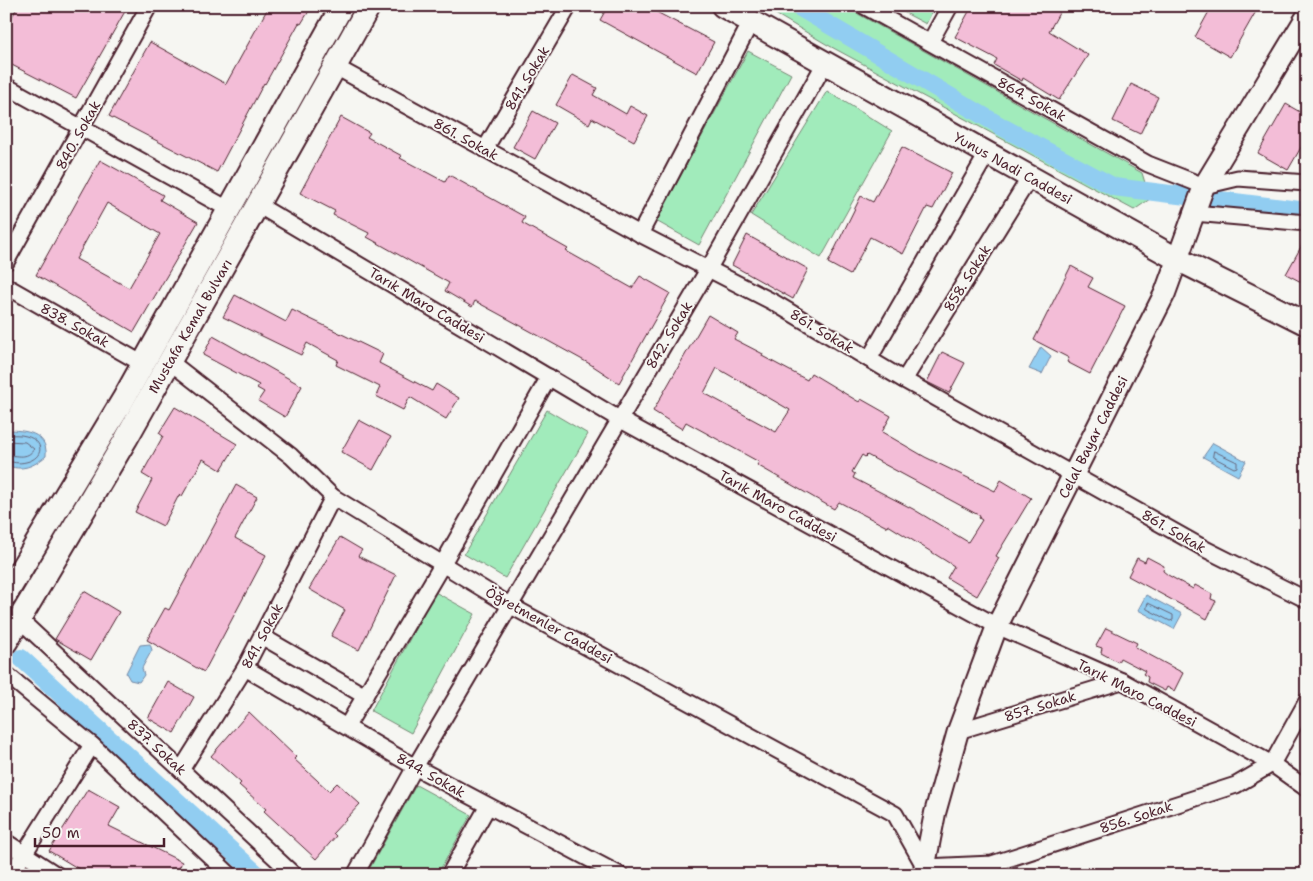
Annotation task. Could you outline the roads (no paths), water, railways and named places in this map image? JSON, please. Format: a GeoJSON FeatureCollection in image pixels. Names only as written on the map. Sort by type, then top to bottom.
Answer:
{"type":"FeatureCollection","features":[{"type":"Feature","properties":{"kind":"main road","name":"Mustafa Kemal Bulvarı"},"geometry":{"type":"LineString","coordinates":[[6,594],[143,364],[342,6]]}},
{"type":"Feature","properties":{"kind":"main road","name":"Mustafa Kemal Bulvarı"},"geometry":{"type":"LineString","coordinates":[[6,642],[169,361],[369,6]]}},
{"type":"Feature","properties":{"kind":"main road","name":"Yunus Nadi Caddesi"},"geometry":{"type":"LineString","coordinates":[[723,6],[1177,259],[1307,324]]}},
{"type":"Feature","properties":{"kind":"street","name":"840. Sokak"},"geometry":{"type":"LineString","coordinates":[[6,262],[150,6]]}},
{"type":"Feature","properties":{"kind":"street","name":"841. Sokak"},"geometry":{"type":"LineString","coordinates":[[485,149],[570,6]]}},
{"type":"Feature","properties":{"kind":"street","name":"864. Sokak"},"geometry":{"type":"LineString","coordinates":[[864,6],[1148,164],[1204,186]]}},
{"type":"Feature","properties":{"kind":"street"},"geometry":{"type":"LineString","coordinates":[[930,42],[950,6]]}},
{"type":"Feature","properties":{"kind":"street","name":"Celal Bayar Caddesi"},"geometry":{"type":"LineString","coordinates":[[925,872],[935,813],[958,731],[997,626],[1165,293],[1204,186],[1307,16]]}},
{"type":"Feature","properties":{"kind":"street"},"geometry":{"type":"LineString","coordinates":[[640,234],[751,22]]}},
{"type":"Feature","properties":{"kind":"street","name":"842. Sokak"},"geometry":{"type":"LineString","coordinates":[[355,875],[416,767],[709,268],[825,63]]}},
{"type":"Feature","properties":{"kind":"street","name":"861. Sokak"},"geometry":{"type":"LineString","coordinates":[[334,66],[640,234],[773,302],[904,380],[1075,474],[1207,550],[1307,600]]}},
{"type":"Feature","properties":{"kind":"street"},"geometry":{"type":"LineString","coordinates":[[6,86],[230,210]]}},
{"type":"Feature","properties":{"kind":"street"},"geometry":{"type":"LineString","coordinates":[[870,359],[987,154]]}},
{"type":"Feature","properties":{"kind":"street","name":"858. Sokak"},"geometry":{"type":"LineString","coordinates":[[904,380],[1030,177]]}},
{"type":"Feature","properties":{"kind":"street"},"geometry":{"type":"LineString","coordinates":[[1204,186],[1238,178],[1307,183]]}},
{"type":"Feature","properties":{"kind":"street","name":"Tarık Maro Caddesi"},"geometry":{"type":"LineString","coordinates":[[258,205],[619,419],[997,626],[1122,681],[1272,764],[1307,789]]}},
{"type":"Feature","properties":{"kind":"street"},"geometry":{"type":"LineString","coordinates":[[1195,212],[1307,223]]}},
{"type":"Feature","properties":{"kind":"street","name":"838. Sokak"},"geometry":{"type":"LineString","coordinates":[[6,286],[143,364]]}},
{"type":"Feature","properties":{"kind":"street","name":"Öğretmenler Caddesi"},"geometry":{"type":"LineString","coordinates":[[169,361],[291,456],[333,497],[511,606],[895,814],[925,872]]}},
{"type":"Feature","properties":{"kind":"street"},"geometry":{"type":"LineString","coordinates":[[347,726],[442,565],[549,377]]}},
{"type":"Feature","properties":{"kind":"street","name":"841. Sokak"},"geometry":{"type":"LineString","coordinates":[[181,770],[246,668],[333,497]]}},
{"type":"Feature","properties":{"kind":"street","name":"837. Sokak"},"geometry":{"type":"LineString","coordinates":[[19,619],[294,875]]}},
{"type":"Feature","properties":{"kind":"street"},"geometry":{"type":"LineString","coordinates":[[263,637],[365,696]]}},
{"type":"Feature","properties":{"kind":"street","name":"844. Sokak"},"geometry":{"type":"LineString","coordinates":[[246,668],[416,767],[620,875]]}},
{"type":"Feature","properties":{"kind":"street"},"geometry":{"type":"LineString","coordinates":[[6,674],[92,745],[230,875]]}},
{"type":"Feature","properties":{"kind":"street","name":"857. Sokak"},"geometry":{"type":"LineString","coordinates":[[958,731],[1122,681]]}},
{"type":"Feature","properties":{"kind":"street"},"geometry":{"type":"LineString","coordinates":[[1272,764],[1307,701]]}},
{"type":"Feature","properties":{"kind":"street"},"geometry":{"type":"LineString","coordinates":[[11,875],[92,745]]}},
{"type":"Feature","properties":{"kind":"street","name":"856. Sokak"},"geometry":{"type":"LineString","coordinates":[[925,872],[992,864],[1236,785],[1272,764]]}},
{"type":"Feature","properties":{"kind":"street"},"geometry":{"type":"LineString","coordinates":[[449,875],[488,806]]}},
{"type":"Feature","properties":{"kind":"street"},"geometry":{"type":"LineString","coordinates":[[6,842],[57,875]]}},
{"type":"Feature","properties":{"kind":"water"},"geometry":{"type":"Polygon","coordinates":[[[1041,347],[1051,356],[1042,374],[1029,369],[1041,347]]]}},
{"type":"Feature","properties":{"kind":"water"},"geometry":{"type":"Polygon","coordinates":[[[6,430],[27,432],[39,437],[46,448],[46,456],[28,467],[17,468],[6,465],[6,430]]]}},
{"type":"Feature","properties":{"kind":"water"},"geometry":{"type":"Polygon","coordinates":[[[1213,443],[1246,461],[1238,476],[1203,457],[1213,443]]]}},
{"type":"Feature","properties":{"kind":"water"},"geometry":{"type":"Polygon","coordinates":[[[1146,595],[1182,614],[1174,629],[1138,610],[1146,595]]]}},
{"type":"Feature","properties":{"kind":"water"},"geometry":{"type":"Polygon","coordinates":[[[150,644],[152,650],[142,668],[144,675],[139,682],[130,680],[126,673],[140,645],[150,644]]]}},
{"type":"Feature","properties":{"kind":"waterway"},"geometry":{"type":"LineString","coordinates":[[797,6],[1004,128],[1114,187],[1307,211]]}},
{"type":"Feature","properties":{"kind":"waterway"},"geometry":{"type":"LineString","coordinates":[[21,658],[258,875]]}}]}
